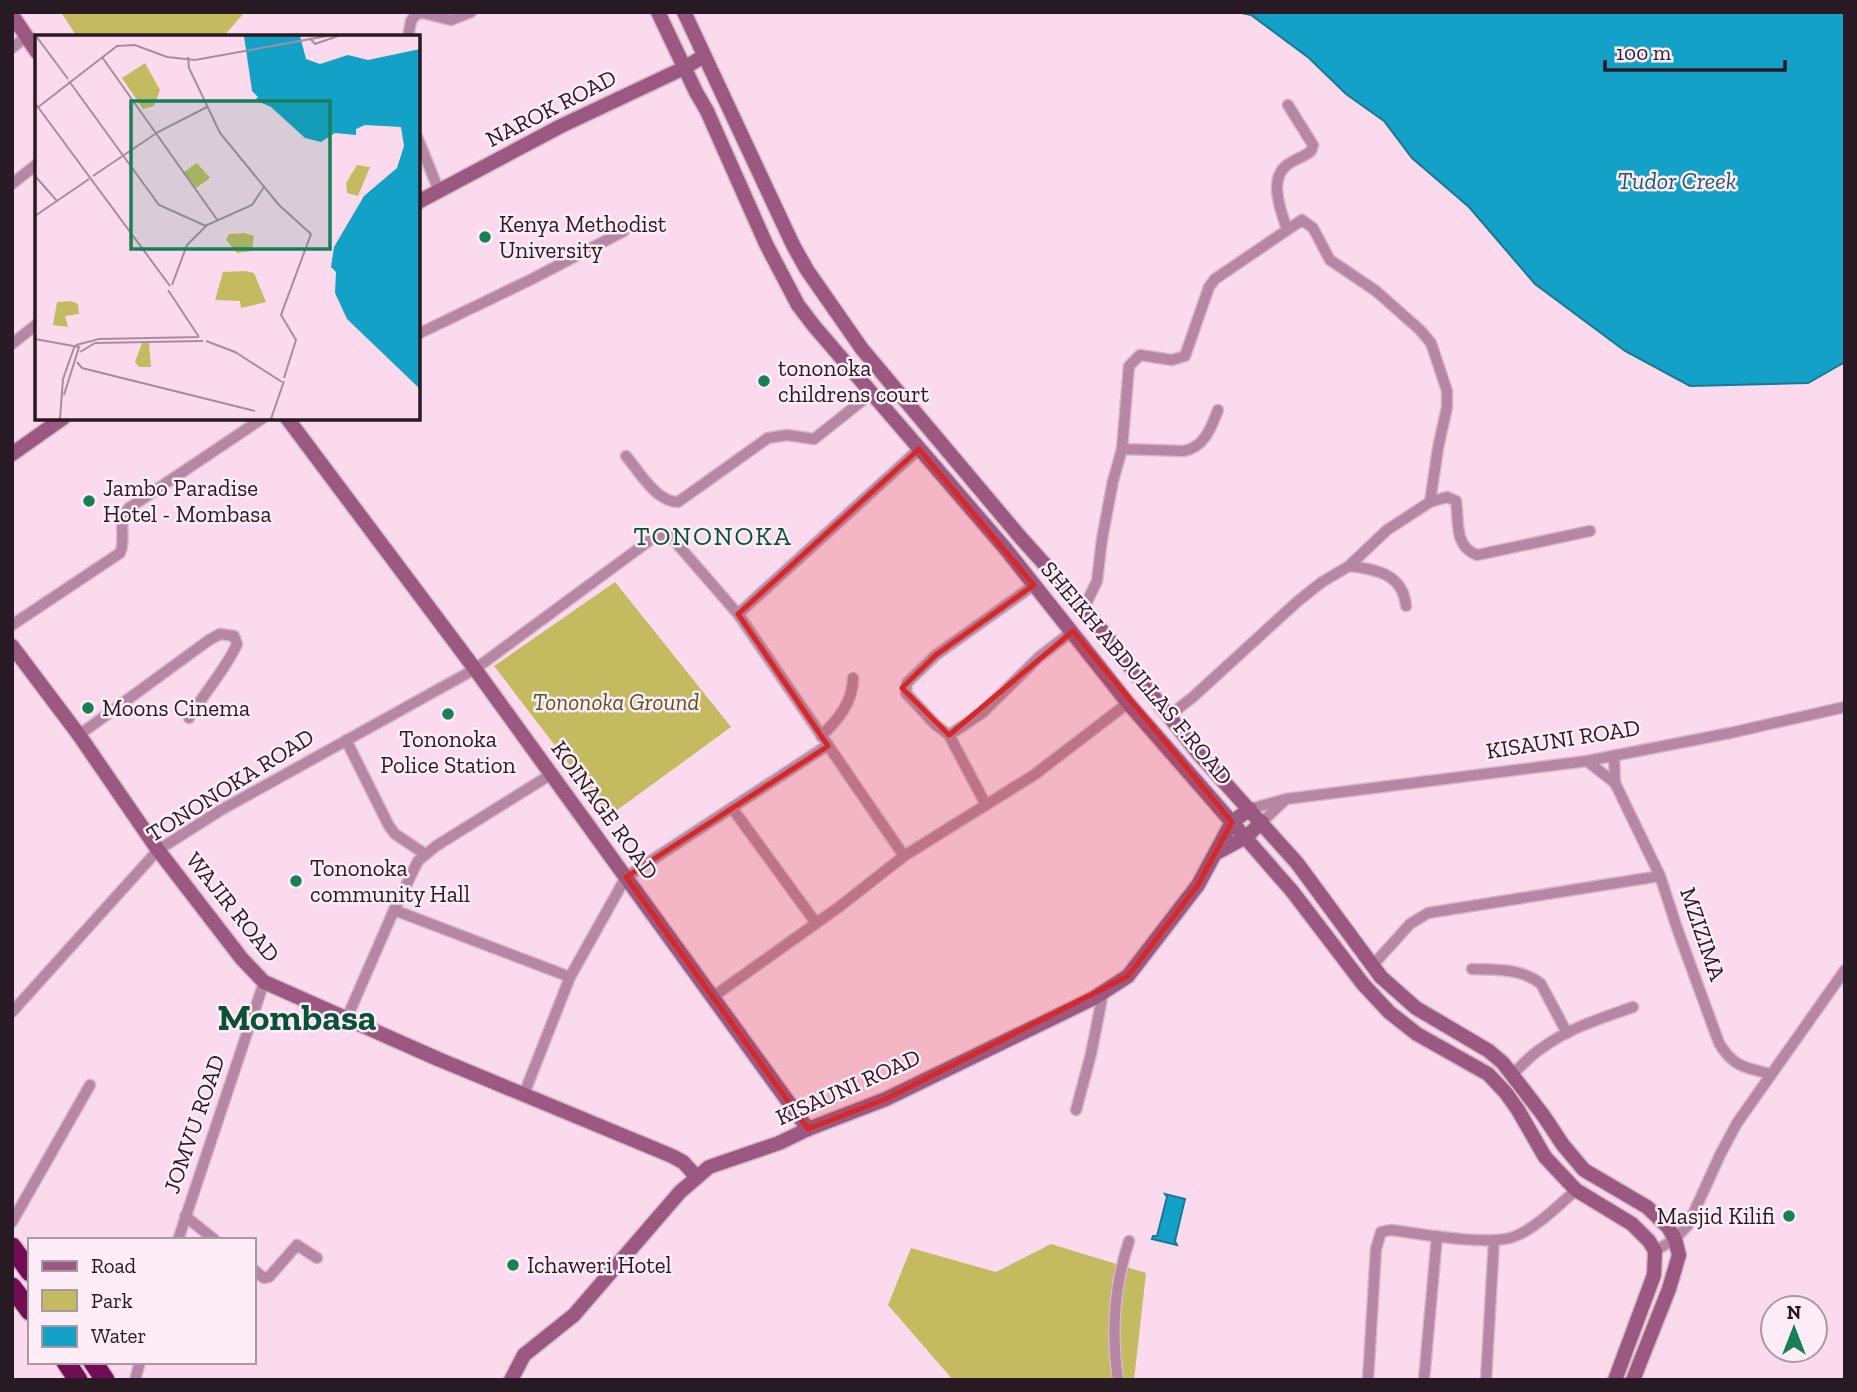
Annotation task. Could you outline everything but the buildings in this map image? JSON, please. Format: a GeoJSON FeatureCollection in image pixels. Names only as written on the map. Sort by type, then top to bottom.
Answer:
{"type":"FeatureCollection","features":[{"type":"Feature","properties":{"kind":"highway"},"geometry":{"type":"LineString","coordinates":[[12,1247],[28,1269]]}},
{"type":"Feature","properties":{"kind":"highway"},"geometry":{"type":"LineString","coordinates":[[12,1287],[28,1308]]}},
{"type":"Feature","properties":{"kind":"highway"},"geometry":{"type":"LineString","coordinates":[[67,1364],[78,1380]]}},
{"type":"Feature","properties":{"kind":"highway"},"geometry":{"type":"LineString","coordinates":[[94,1364],[105,1380]]}},
{"type":"Feature","properties":{"kind":"main road","name":"SHEIKH ABDULLAS F.ROAD"},"geometry":{"type":"LineString","coordinates":[[658,12],[707,111],[766,244],[798,305],[829,344],[1004,547],[1128,703],[1292,891],[1363,984],[1389,1012],[1417,1034],[1475,1066],[1498,1084],[1518,1111],[1545,1157],[1576,1191],[1639,1229],[1655,1251]]}},
{"type":"Feature","properties":{"kind":"main road","name":"SHEIKH ABDULLAS F.ROAD"},"geometry":{"type":"LineString","coordinates":[[684,12],[741,130],[775,209],[807,270],[862,349],[1021,538],[1084,608],[1198,753],[1297,863],[1372,966],[1393,989],[1416,1008],[1489,1051],[1513,1074],[1584,1170],[1647,1207],[1668,1227],[1675,1239]]}},
{"type":"Feature","properties":{"kind":"main road"},"geometry":{"type":"LineString","coordinates":[[12,16],[35,49]]}},
{"type":"Feature","properties":{"kind":"main road","name":"NAROK ROAD"},"geometry":{"type":"LineString","coordinates":[[420,201],[561,126],[704,56]]}},
{"type":"Feature","properties":{"kind":"main road"},"geometry":{"type":"LineString","coordinates":[[12,454],[60,420]]}},
{"type":"Feature","properties":{"kind":"main road","name":"KOINAGE ROAD"},"geometry":{"type":"LineString","coordinates":[[289,420],[475,668],[808,1129]]}},
{"type":"Feature","properties":{"kind":"main road","name":"WAJIR ROAD"},"geometry":{"type":"LineString","coordinates":[[12,646],[79,735],[158,850],[242,958],[264,982],[346,1020],[672,1156],[683,1161],[696,1176]]}},
{"type":"Feature","properties":{"kind":"main road","name":"KISAUNI ROAD"},"geometry":{"type":"LineString","coordinates":[[511,1380],[524,1355],[574,1315],[696,1176],[709,1167],[779,1143],[887,1098],[1103,993],[1128,976],[1198,885],[1232,822],[1250,809]]}},
{"type":"Feature","properties":{"kind":"main road"},"geometry":{"type":"LineString","coordinates":[[1215,853],[1246,837],[1262,822]]}},
{"type":"Feature","properties":{"kind":"main road"},"geometry":{"type":"LineString","coordinates":[[1633,1380],[1675,1269],[1679,1255],[1675,1239]]}},
{"type":"Feature","properties":{"kind":"main road"},"geometry":{"type":"LineString","coordinates":[[1615,1380],[1651,1287],[1655,1251]]}},
{"type":"Feature","properties":{"kind":"street"},"geometry":{"type":"LineString","coordinates":[[408,35],[411,21],[416,13],[451,20],[471,12]]}},
{"type":"Feature","properties":{"kind":"street"},"geometry":{"type":"LineString","coordinates":[[12,48],[26,37]]}},
{"type":"Feature","properties":{"kind":"street"},"geometry":{"type":"LineString","coordinates":[[1287,229],[1278,201],[1279,175],[1287,165],[1311,151],[1313,145],[1288,105]]}},
{"type":"Feature","properties":{"kind":"street"},"geometry":{"type":"LineString","coordinates":[[420,144],[439,191]]}},
{"type":"Feature","properties":{"kind":"street"},"geometry":{"type":"LineString","coordinates":[[12,184],[35,166]]}},
{"type":"Feature","properties":{"kind":"street"},"geometry":{"type":"LineString","coordinates":[[1084,608],[1097,581],[1102,539],[1122,449],[1129,366],[1140,355],[1172,360],[1185,356],[1209,287],[1215,279],[1302,220],[1308,223],[1330,260],[1376,291],[1431,343],[1447,391],[1447,407],[1430,502]]}},
{"type":"Feature","properties":{"kind":"street"},"geometry":{"type":"LineString","coordinates":[[420,333],[624,231]]}},
{"type":"Feature","properties":{"kind":"street"},"geometry":{"type":"LineString","coordinates":[[12,344],[35,326]]}},
{"type":"Feature","properties":{"kind":"street"},"geometry":{"type":"LineString","coordinates":[[625,456],[660,496],[678,502],[768,438],[787,435],[814,439],[872,393]]}},
{"type":"Feature","properties":{"kind":"street"},"geometry":{"type":"LineString","coordinates":[[1122,449],[1193,449],[1211,429],[1217,410]]}},
{"type":"Feature","properties":{"kind":"street"},"geometry":{"type":"LineString","coordinates":[[12,625],[120,553],[124,540],[122,516],[129,508],[260,420]]}},
{"type":"Feature","properties":{"kind":"street"},"geometry":{"type":"LineString","coordinates":[[904,856],[738,614],[919,449]]}},
{"type":"Feature","properties":{"kind":"street"},"geometry":{"type":"LineString","coordinates":[[1170,715],[1298,601],[1349,566],[1387,530],[1430,502],[1447,497],[1456,501],[1461,545],[1477,555],[1590,531]]}},
{"type":"Feature","properties":{"kind":"street","name":"TONONOKA ROAD"},"geometry":{"type":"LineString","coordinates":[[12,1012],[158,850],[221,810],[475,668],[653,538],[666,534],[675,541],[738,614]]}},
{"type":"Feature","properties":{"kind":"street"},"geometry":{"type":"LineString","coordinates":[[1349,566],[1377,570],[1392,578],[1403,592],[1406,607]]}},
{"type":"Feature","properties":{"kind":"street"},"geometry":{"type":"LineString","coordinates":[[986,805],[949,734],[924,713],[906,693],[905,686],[936,654],[1034,585]]}},
{"type":"Feature","properties":{"kind":"street"},"geometry":{"type":"LineString","coordinates":[[949,734],[982,713],[1039,657],[1073,631]]}},
{"type":"Feature","properties":{"kind":"street"},"geometry":{"type":"LineString","coordinates":[[79,735],[209,640],[220,634],[234,636],[237,644],[232,656],[189,718]]}},
{"type":"Feature","properties":{"kind":"street"},"geometry":{"type":"LineString","coordinates":[[524,1094],[570,977],[625,877],[732,808],[825,741],[853,690],[853,678]]}},
{"type":"Feature","properties":{"kind":"street"},"geometry":{"type":"LineString","coordinates":[[714,996],[904,856],[1034,775],[1128,703]]}},
{"type":"Feature","properties":{"kind":"street","name":"KISAUNI ROAD"},"geometry":{"type":"LineString","coordinates":[[1250,809],[1286,799],[1587,761],[1845,707]]}},
{"type":"Feature","properties":{"kind":"street"},"geometry":{"type":"LineString","coordinates":[[346,740],[389,826],[395,834],[425,854]]}},
{"type":"Feature","properties":{"kind":"street"},"geometry":{"type":"LineString","coordinates":[[1614,756],[1615,783]]}},
{"type":"Feature","properties":{"kind":"street"},"geometry":{"type":"LineString","coordinates":[[1587,761],[1615,783]]}},
{"type":"Feature","properties":{"kind":"street"},"geometry":{"type":"LineString","coordinates":[[346,1020],[418,861],[550,775]]}},
{"type":"Feature","properties":{"kind":"street","name":"MZIZIMA"},"geometry":{"type":"LineString","coordinates":[[1615,783],[1660,876],[1719,1043],[1727,1057],[1742,1067],[1771,1074]]}},
{"type":"Feature","properties":{"kind":"street"},"geometry":{"type":"LineString","coordinates":[[1262,822],[1286,799]]}},
{"type":"Feature","properties":{"kind":"street"},"geometry":{"type":"LineString","coordinates":[[732,808],[816,923]]}},
{"type":"Feature","properties":{"kind":"street"},"geometry":{"type":"LineString","coordinates":[[1372,966],[1410,924],[1428,913],[1660,876]]}},
{"type":"Feature","properties":{"kind":"street"},"geometry":{"type":"LineString","coordinates":[[394,910],[570,977]]}},
{"type":"Feature","properties":{"kind":"street"},"geometry":{"type":"LineString","coordinates":[[1472,970],[1521,973],[1536,980],[1541,984],[1567,1033]]}},
{"type":"Feature","properties":{"kind":"street"},"geometry":{"type":"LineString","coordinates":[[1655,1251],[1675,1239],[1692,1218],[1737,1123],[1845,970]]}},
{"type":"Feature","properties":{"kind":"street","name":"JOMVU ROAD"},"geometry":{"type":"LineString","coordinates":[[179,1238],[264,982]]}},
{"type":"Feature","properties":{"kind":"street"},"geometry":{"type":"LineString","coordinates":[[1076,1111],[1103,993]]}},
{"type":"Feature","properties":{"kind":"street"},"geometry":{"type":"LineString","coordinates":[[1513,1074],[1540,1049],[1567,1033],[1633,1007]]}},
{"type":"Feature","properties":{"kind":"street"},"geometry":{"type":"LineString","coordinates":[[12,1222],[90,1085]]}},
{"type":"Feature","properties":{"kind":"street"},"geometry":{"type":"LineString","coordinates":[[1368,1380],[1376,1249],[1381,1232],[1391,1230],[1493,1240],[1511,1238],[1576,1191]]}},
{"type":"Feature","properties":{"kind":"street"},"geometry":{"type":"LineString","coordinates":[[185,1216],[212,1238]]}},
{"type":"Feature","properties":{"kind":"street"},"geometry":{"type":"LineString","coordinates":[[1424,1380],[1437,1236]]}},
{"type":"Feature","properties":{"kind":"street"},"geometry":{"type":"LineString","coordinates":[[1486,1380],[1493,1240]]}},
{"type":"Feature","properties":{"kind":"street"},"geometry":{"type":"LineString","coordinates":[[1118,1380],[1114,1354],[1116,1294],[1119,1270],[1129,1241]]}},
{"type":"Feature","properties":{"kind":"street"},"geometry":{"type":"LineString","coordinates":[[256,1272],[264,1278],[269,1277],[297,1244],[317,1258]]}},
{"type":"Feature","properties":{"kind":"highlighted area"},"geometry":{"type":"Polygon","coordinates":[[[919,449],[1034,585],[936,655],[902,688],[949,735],[1073,631],[1232,822],[1198,885],[1128,976],[886,1099],[808,1129],[626,877],[828,746],[738,614],[919,449]]]}},
{"type":"Feature","properties":{"kind":"green space"},"geometry":{"type":"Polygon","coordinates":[[[61,12],[245,12],[225,35],[76,35],[61,12]]]}},
{"type":"Feature","properties":{"kind":"green space","name":"Tononoka Ground"},"geometry":{"type":"Polygon","coordinates":[[[615,582],[731,727],[609,816],[494,666],[615,582]]]}},
{"type":"Feature","properties":{"kind":"green space"},"geometry":{"type":"Polygon","coordinates":[[[1051,1244],[1146,1273],[1134,1380],[953,1380],[888,1305],[911,1248],[996,1272],[1051,1244]]]}},
{"type":"Feature","properties":{"kind":"water","name":"Tudor Creek"},"geometry":{"type":"Polygon","coordinates":[[[1237,12],[1845,12],[1845,362],[1808,383],[1690,386],[1625,351],[1535,284],[1469,207],[1412,158],[1384,121],[1346,94],[1309,58],[1251,15],[1237,12]]]}},
{"type":"Feature","properties":{"kind":"water"},"geometry":{"type":"Polygon","coordinates":[[[1165,1194],[1185,1199],[1175,1241],[1177,1245],[1152,1239],[1157,1236],[1167,1197],[1165,1194]]]}},
{"type":"Feature","properties":{"kind":"place","name":"Kenya Methodist University"},"geometry":{"type":"Point","coordinates":[485,237]}},
{"type":"Feature","properties":{"kind":"place","name":"tononoka childrens court"},"geometry":{"type":"Point","coordinates":[764,381]}},
{"type":"Feature","properties":{"kind":"place","name":"Jambo Paradise Hotel - Mombasa"},"geometry":{"type":"Point","coordinates":[89,501]}},
{"type":"Feature","properties":{"kind":"place","name":"Moons Cinema"},"geometry":{"type":"Point","coordinates":[88,708]}},
{"type":"Feature","properties":{"kind":"place","name":"Tononoka Police Station"},"geometry":{"type":"Point","coordinates":[448,714]}},
{"type":"Feature","properties":{"kind":"place","name":"Tononoka community Hall"},"geometry":{"type":"Point","coordinates":[296,881]}},
{"type":"Feature","properties":{"kind":"place","name":"Masjid Kilifi"},"geometry":{"type":"Point","coordinates":[1789,1216]}},
{"type":"Feature","properties":{"kind":"place","name":"Ichaweri Hotel"},"geometry":{"type":"Point","coordinates":[513,1265]}},
{"type":"Feature","properties":{"kind":"district","name":"TONONOKA"},"geometry":{"type":"Point","coordinates":[713,536]}},
{"type":"Feature","properties":{"kind":"district","name":"Mombasa"},"geometry":{"type":"Point","coordinates":[297,1017]}}]}
